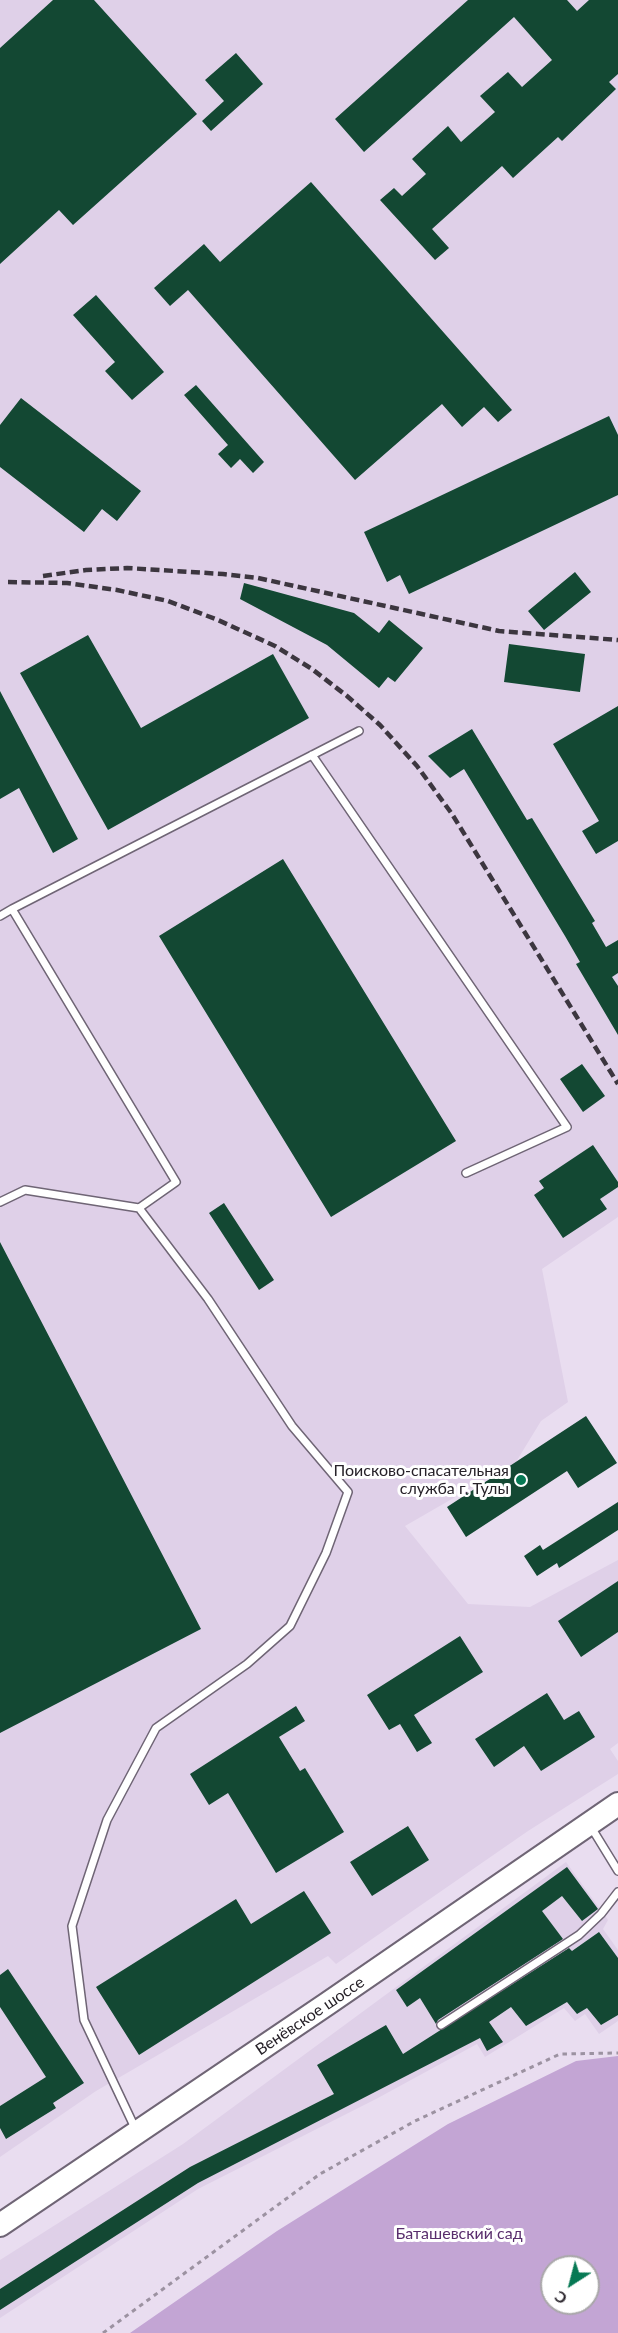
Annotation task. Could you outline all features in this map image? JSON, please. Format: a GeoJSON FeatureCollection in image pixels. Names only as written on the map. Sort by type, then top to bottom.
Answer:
{"type":"FeatureCollection","features":[{"type":"Feature","properties":{"kind":"main road","name":"Венёвское шоссе"},"geometry":{"type":"LineString","coordinates":[[0,2225],[618,1804]]}},
{"type":"Feature","properties":{"kind":"lane"},"geometry":{"type":"LineString","coordinates":[[0,916],[359,731]]}},
{"type":"Feature","properties":{"kind":"lane"},"geometry":{"type":"LineString","coordinates":[[312,755],[567,1127],[466,1173]]}},
{"type":"Feature","properties":{"kind":"lane"},"geometry":{"type":"LineString","coordinates":[[12,909],[176,1182],[139,1208]]}},
{"type":"Feature","properties":{"kind":"lane"},"geometry":{"type":"LineString","coordinates":[[0,1202],[25,1190],[139,1208],[208,1299],[292,1426],[348,1492],[326,1553],[290,1626],[247,1664],[156,1728],[107,1820],[72,1926],[84,2020],[138,2132]]}},
{"type":"Feature","properties":{"kind":"lane"},"geometry":{"type":"LineString","coordinates":[[590,1824],[618,1871]]}},
{"type":"Feature","properties":{"kind":"lane"},"geometry":{"type":"LineString","coordinates":[[441,2025],[579,1935],[601,1914],[618,1892]]}},
{"type":"Feature","properties":{"kind":"path"},"geometry":{"type":"LineString","coordinates":[[104,2333],[320,2174],[415,2121],[560,2054],[618,2053]]}},
{"type":"Feature","properties":{"kind":"shaded area"},"geometry":{"type":"Polygon","coordinates":[[[0,0],[618,0],[618,1217],[542,1269],[568,1402],[541,1421],[516,1462],[405,1526],[468,1604],[530,1607],[618,1560],[618,1743],[610,1749],[618,1761],[618,1774],[528,1831],[336,1964],[328,1956],[96,2091],[0,2157],[0,0]]]}},
{"type":"Feature","properties":{"kind":"shaded area"},"geometry":{"type":"Polygon","coordinates":[[[566,1862],[608,1920],[603,1929],[618,1950],[618,2021],[599,2034],[585,2014],[575,2021],[564,2008],[485,2057],[477,2044],[376,2099],[198,2189],[0,2318],[0,2260],[183,2144],[566,1862]]]}},
{"type":"Feature","properties":{"kind":"green space","name":"Баташевский сад"},"geometry":{"type":"Polygon","coordinates":[[[618,2056],[618,2333],[130,2333],[277,2231],[448,2124],[576,2061],[618,2056]]]}},
{"type":"Feature","properties":{"kind":"building"},"geometry":{"type":"Polygon","coordinates":[[[53,0],[94,0],[197,114],[73,225],[59,210],[0,264],[0,48],[53,0]]]}},
{"type":"Feature","properties":{"kind":"building"},"geometry":{"type":"Polygon","coordinates":[[[468,0],[567,0],[577,11],[589,0],[618,0],[618,74],[609,82],[616,89],[562,141],[558,137],[513,178],[502,166],[432,229],[449,248],[435,260],[380,200],[394,188],[402,196],[426,174],[412,159],[448,126],[461,142],[495,112],[480,96],[508,72],[522,87],[552,60],[514,17],[364,152],[335,119],[468,0]]]}},
{"type":"Feature","properties":{"kind":"building"},"geometry":{"type":"Polygon","coordinates":[[[236,53],[263,84],[211,131],[202,121],[224,101],[205,80],[236,53]]]}},
{"type":"Feature","properties":{"kind":"building"},"geometry":{"type":"Polygon","coordinates":[[[311,182],[512,410],[498,422],[484,407],[462,427],[442,404],[355,480],[188,290],[170,306],[154,288],[204,244],[220,262],[311,182]]]}},
{"type":"Feature","properties":{"kind":"building"},"geometry":{"type":"Polygon","coordinates":[[[96,295],[164,372],[132,400],[105,371],[115,362],[73,315],[96,295]]]}},
{"type":"Feature","properties":{"kind":"building"},"geometry":{"type":"Polygon","coordinates":[[[196,385],[264,462],[253,473],[240,459],[231,468],[218,454],[228,445],[184,395],[196,385]]]}},
{"type":"Feature","properties":{"kind":"building"},"geometry":{"type":"Polygon","coordinates":[[[21,398],[141,491],[117,521],[102,509],[84,532],[0,467],[0,425],[21,398]]]}},
{"type":"Feature","properties":{"kind":"building"},"geometry":{"type":"Polygon","coordinates":[[[609,416],[618,435],[618,495],[409,594],[400,575],[387,582],[364,532],[609,416]]]}},
{"type":"Feature","properties":{"kind":"building"},"geometry":{"type":"Polygon","coordinates":[[[575,572],[591,592],[544,630],[528,611],[575,572]]]}},
{"type":"Feature","properties":{"kind":"building"},"geometry":{"type":"Polygon","coordinates":[[[244,583],[354,613],[379,633],[389,620],[423,648],[395,682],[388,677],[379,688],[327,645],[240,599],[244,583]]]}},
{"type":"Feature","properties":{"kind":"building"},"geometry":{"type":"Polygon","coordinates":[[[88,635],[141,728],[273,654],[309,718],[108,830],[20,673],[88,635]]]}},
{"type":"Feature","properties":{"kind":"building"},"geometry":{"type":"Polygon","coordinates":[[[509,644],[585,654],[580,692],[504,682],[509,644]]]}},
{"type":"Feature","properties":{"kind":"building"},"geometry":{"type":"Polygon","coordinates":[[[0,691],[78,839],[53,853],[19,788],[0,799],[0,691]]]}},
{"type":"Feature","properties":{"kind":"building"},"geometry":{"type":"Polygon","coordinates":[[[618,706],[618,841],[596,854],[582,831],[599,821],[553,744],[618,706]]]}},
{"type":"Feature","properties":{"kind":"building"},"geometry":{"type":"Polygon","coordinates":[[[472,729],[527,820],[532,818],[595,921],[592,923],[606,947],[618,940],[618,973],[612,977],[618,986],[618,1035],[576,964],[580,962],[565,936],[464,769],[450,778],[428,756],[472,729]]]}},
{"type":"Feature","properties":{"kind":"building"},"geometry":{"type":"Polygon","coordinates":[[[283,859],[456,1141],[331,1217],[159,936],[283,859]]]}},
{"type":"Feature","properties":{"kind":"building"},"geometry":{"type":"Polygon","coordinates":[[[582,1064],[605,1096],[583,1112],[560,1079],[582,1064]]]}},
{"type":"Feature","properties":{"kind":"building"},"geometry":{"type":"Polygon","coordinates":[[[593,1145],[618,1182],[618,1187],[600,1199],[607,1209],[563,1238],[534,1195],[544,1188],[539,1181],[593,1145]]]}},
{"type":"Feature","properties":{"kind":"building"},"geometry":{"type":"Polygon","coordinates":[[[224,1203],[274,1280],[259,1290],[209,1213],[224,1203]]]}},
{"type":"Feature","properties":{"kind":"building"},"geometry":{"type":"Polygon","coordinates":[[[0,1242],[201,1629],[0,1733],[0,1242]]]}},
{"type":"Feature","properties":{"kind":"building","name":"Поисково-спасательная служба г. Тулы"},"geometry":{"type":"Polygon","coordinates":[[[586,1416],[617,1463],[578,1488],[567,1471],[466,1537],[447,1507],[586,1416]]]}},
{"type":"Feature","properties":{"kind":"building"},"geometry":{"type":"Polygon","coordinates":[[[618,1502],[618,1530],[559,1568],[557,1563],[537,1576],[524,1556],[540,1545],[543,1550],[618,1502]]]}},
{"type":"Feature","properties":{"kind":"building"},"geometry":{"type":"Polygon","coordinates":[[[618,1581],[618,1632],[581,1657],[558,1621],[618,1581]]]}},
{"type":"Feature","properties":{"kind":"building"},"geometry":{"type":"Polygon","coordinates":[[[460,1636],[483,1672],[414,1715],[432,1743],[417,1752],[400,1724],[389,1730],[367,1695],[460,1636]]]}},
{"type":"Feature","properties":{"kind":"building"},"geometry":{"type":"Polygon","coordinates":[[[547,1693],[564,1720],[579,1711],[595,1737],[541,1771],[524,1746],[494,1767],[475,1739],[547,1693]]]}},
{"type":"Feature","properties":{"kind":"building"},"geometry":{"type":"Polygon","coordinates":[[[296,1706],[305,1721],[279,1737],[300,1771],[305,1768],[344,1832],[276,1873],[228,1793],[209,1805],[190,1774],[296,1706]]]}},
{"type":"Feature","properties":{"kind":"building"},"geometry":{"type":"Polygon","coordinates":[[[408,1826],[429,1860],[372,1896],[350,1862],[408,1826]]]}},
{"type":"Feature","properties":{"kind":"building"},"geometry":{"type":"Polygon","coordinates":[[[567,1867],[598,1909],[582,1921],[562,1896],[542,1911],[563,1939],[438,2020],[436,2024],[420,1998],[407,2007],[396,1990],[567,1867]]]}},
{"type":"Feature","properties":{"kind":"building"},"geometry":{"type":"Polygon","coordinates":[[[304,1891],[331,1933],[139,2055],[96,1987],[236,1899],[251,1924],[304,1891]]]}},
{"type":"Feature","properties":{"kind":"building"},"geometry":{"type":"Polygon","coordinates":[[[599,1932],[618,1958],[618,2015],[601,2025],[587,2008],[577,2014],[567,2002],[526,2026],[511,2007],[489,2022],[503,2042],[487,2051],[480,2038],[198,2183],[0,2310],[0,2289],[190,2167],[334,2094],[317,2065],[386,2025],[403,2054],[569,1948],[572,1951],[599,1932]]]}},
{"type":"Feature","properties":{"kind":"building"},"geometry":{"type":"Polygon","coordinates":[[[8,1969],[84,2083],[53,2103],[56,2108],[6,2139],[0,2128],[0,2106],[46,2077],[0,2007],[0,1975],[8,1969]]]}},
{"type":"Feature","properties":{"kind":"railway"},"geometry":{"type":"LineString","coordinates":[[43,576],[86,570],[127,568],[223,574],[258,578],[499,631],[618,640]]}},
{"type":"Feature","properties":{"kind":"railway"},"geometry":{"type":"LineString","coordinates":[[8,582],[67,583],[117,590],[168,601],[218,620],[275,646],[312,669],[347,696],[380,725],[417,766],[452,814],[618,1084]]}},
{"type":"Feature","properties":{"kind":"place","name":"Поисково-спасательная служба г. Тулы"},"geometry":{"type":"Point","coordinates":[521,1480]}}]}
